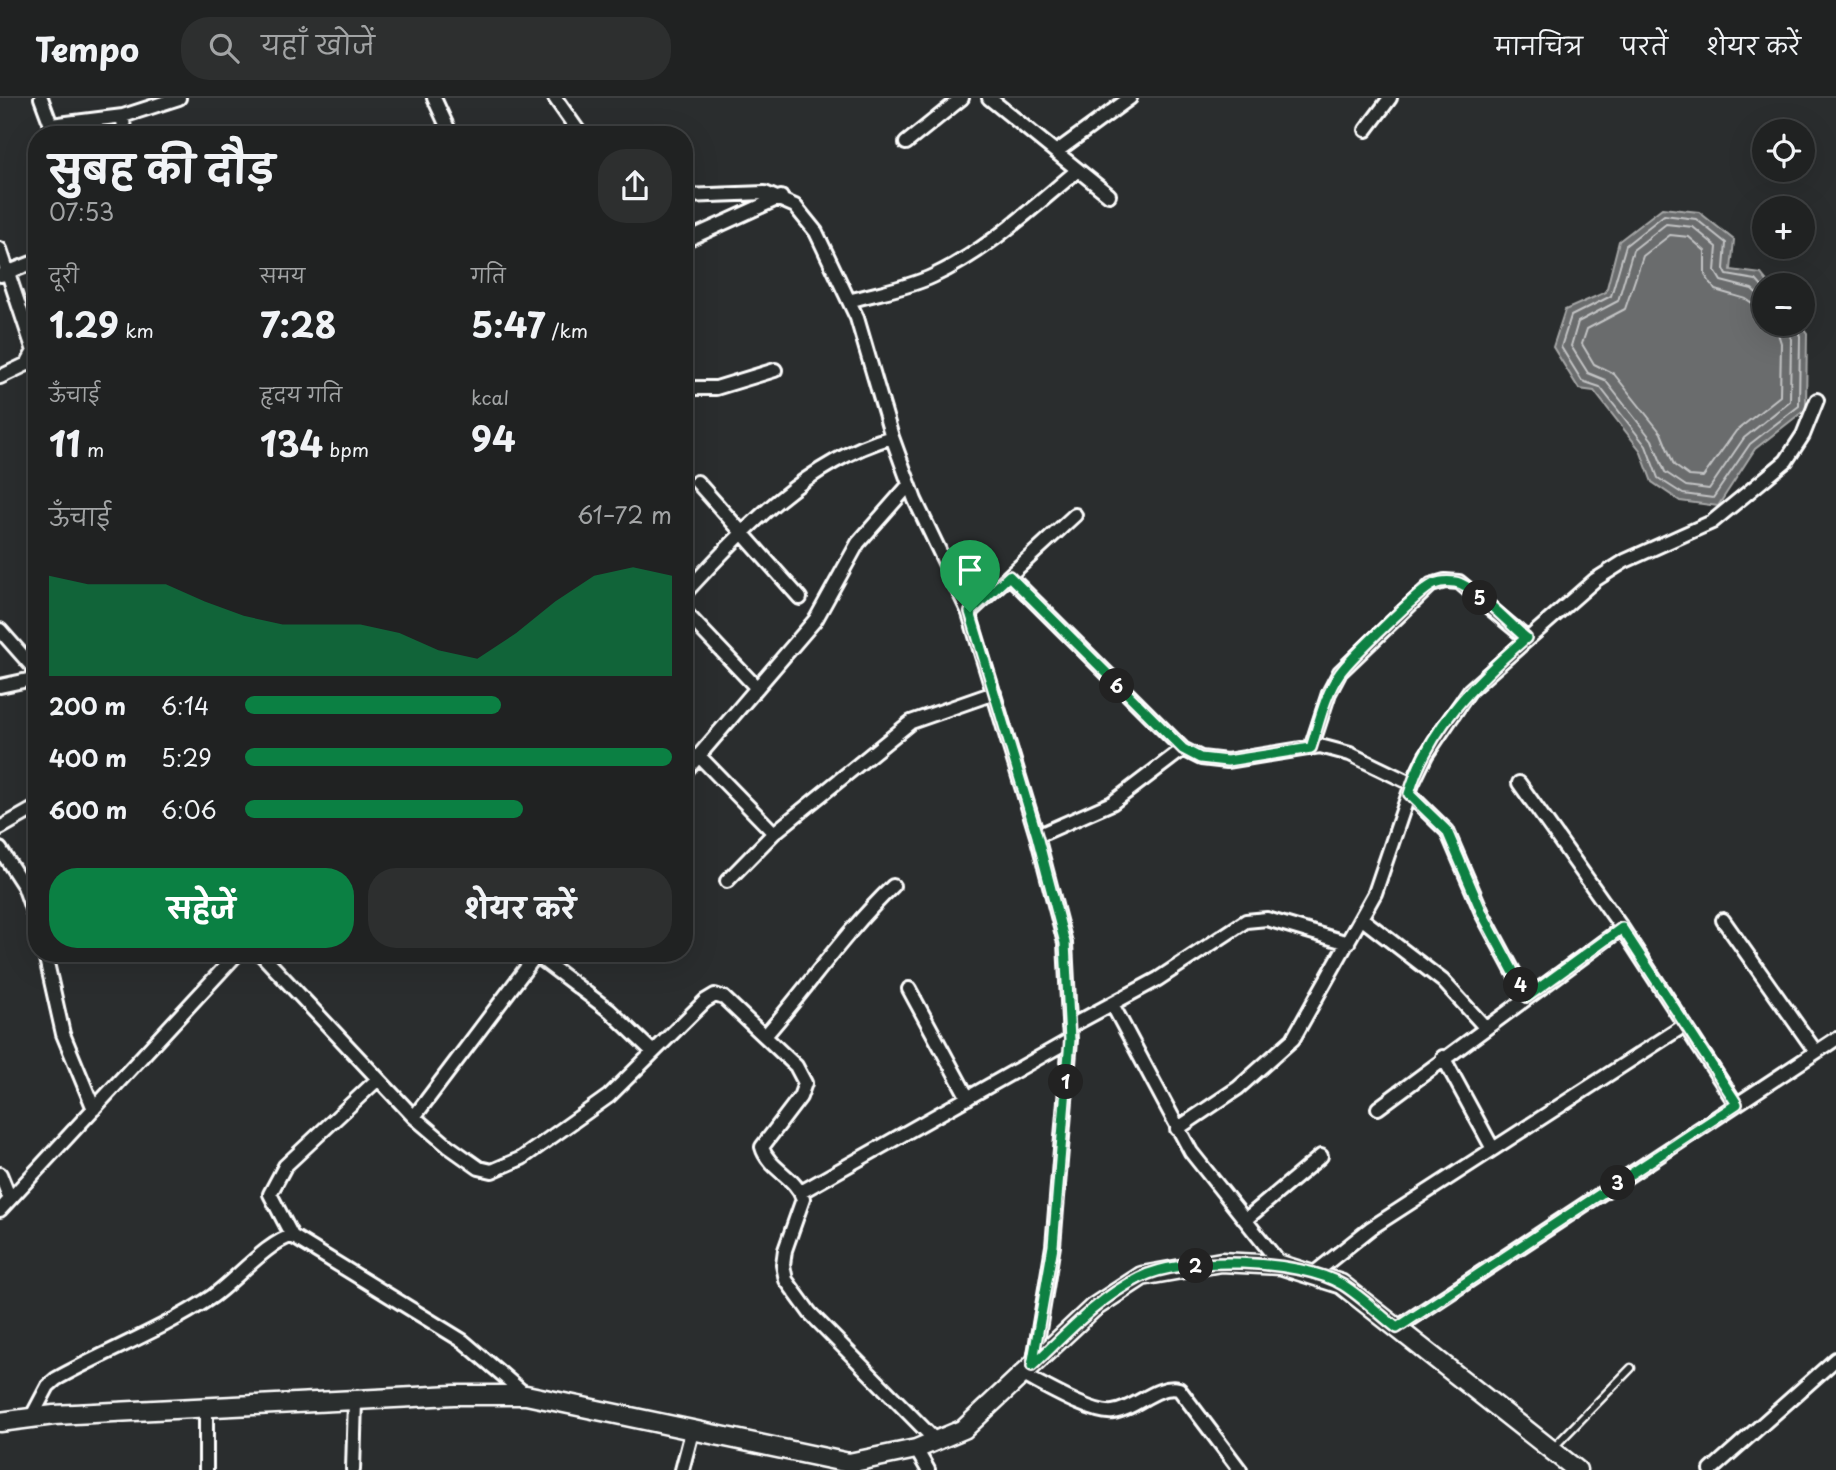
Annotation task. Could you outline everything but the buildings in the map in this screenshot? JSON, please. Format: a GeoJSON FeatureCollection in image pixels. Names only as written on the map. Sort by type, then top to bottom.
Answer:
{"type":"FeatureCollection","features":[{"type":"Feature","properties":{"kind":"main road"},"geometry":{"type":"LineString","coordinates":[[0,1422],[206,1407],[526,1395],[849,1463],[916,1449],[964,1429],[1093,1308],[1142,1276],[1222,1262],[1281,1265],[1341,1284],[1577,1470]]}},
{"type":"Feature","properties":{"kind":"street"},"geometry":{"type":"LineString","coordinates":[[41,98],[51,125],[122,116],[174,99]]}},
{"type":"Feature","properties":{"kind":"street"},"geometry":{"type":"LineString","coordinates":[[434,98],[447,126]]}},
{"type":"Feature","properties":{"kind":"street"},"geometry":{"type":"LineString","coordinates":[[555,98],[575,126]]}},
{"type":"Feature","properties":{"kind":"street"},"geometry":{"type":"LineString","coordinates":[[906,143],[962,98]]}},
{"type":"Feature","properties":{"kind":"street"},"geometry":{"type":"LineString","coordinates":[[989,98],[1109,195]]}},
{"type":"Feature","properties":{"kind":"street"},"geometry":{"type":"LineString","coordinates":[[1056,152],[1130,98]]}},
{"type":"Feature","properties":{"kind":"street"},"geometry":{"type":"LineString","coordinates":[[1366,130],[1390,98]]}},
{"type":"Feature","properties":{"kind":"street"},"geometry":{"type":"LineString","coordinates":[[122,116],[123,126]]}},
{"type":"Feature","properties":{"kind":"street"},"geometry":{"type":"LineString","coordinates":[[849,301],[930,278],[961,261],[997,238],[1078,170]]}},
{"type":"Feature","properties":{"kind":"street"},"geometry":{"type":"LineString","coordinates":[[693,196],[765,193],[781,197],[795,206],[816,232],[849,301],[891,438],[909,485],[970,612],[1037,836],[1065,943],[1070,1033],[1053,1246],[1028,1371],[1106,1412],[1122,1410],[1166,1389],[1179,1389],[1240,1470]]}},
{"type":"Feature","properties":{"kind":"street"},"geometry":{"type":"LineString","coordinates":[[693,237],[781,197]]}},
{"type":"Feature","properties":{"kind":"street"},"geometry":{"type":"LineString","coordinates":[[0,249],[3,275],[28,336]]}},
{"type":"Feature","properties":{"kind":"street"},"geometry":{"type":"LineString","coordinates":[[3,275],[28,265]]}},
{"type":"Feature","properties":{"kind":"street"},"geometry":{"type":"LineString","coordinates":[[0,377],[28,362]]}},
{"type":"Feature","properties":{"kind":"street"},"geometry":{"type":"LineString","coordinates":[[693,388],[716,388],[775,370]]}},
{"type":"Feature","properties":{"kind":"street"},"geometry":{"type":"LineString","coordinates":[[1177,1129],[1238,1088],[1293,1039],[1375,893],[1410,789],[1446,722],[1470,690],[1595,580],[1625,561],[1712,522],[1786,461],[1803,435],[1817,400]]}},
{"type":"Feature","properties":{"kind":"street"},"geometry":{"type":"LineString","coordinates":[[693,584],[741,532],[830,463],[865,445],[891,438]]}},
{"type":"Feature","properties":{"kind":"street"},"geometry":{"type":"LineString","coordinates":[[697,482],[800,598]]}},
{"type":"Feature","properties":{"kind":"street"},"geometry":{"type":"LineString","coordinates":[[693,763],[821,612],[858,543],[909,485]]}},
{"type":"Feature","properties":{"kind":"street"},"geometry":{"type":"LineString","coordinates":[[970,612],[1075,515]]}},
{"type":"Feature","properties":{"kind":"street"},"geometry":{"type":"LineString","coordinates":[[1009,576],[1183,749],[1200,758],[1227,761],[1320,746],[1350,754],[1410,789],[1447,831],[1483,915],[1527,997]]}},
{"type":"Feature","properties":{"kind":"street"},"geometry":{"type":"LineString","coordinates":[[1311,748],[1329,693],[1340,672],[1431,585],[1445,581],[1459,582],[1526,638]]}},
{"type":"Feature","properties":{"kind":"street"},"geometry":{"type":"LineString","coordinates":[[693,620],[757,688]]}},
{"type":"Feature","properties":{"kind":"street"},"geometry":{"type":"LineString","coordinates":[[0,630],[28,662]]}},
{"type":"Feature","properties":{"kind":"street"},"geometry":{"type":"LineString","coordinates":[[0,686],[28,680]]}},
{"type":"Feature","properties":{"kind":"street"},"geometry":{"type":"LineString","coordinates":[[727,881],[774,832],[911,722],[994,693]]}},
{"type":"Feature","properties":{"kind":"street"},"geometry":{"type":"LineString","coordinates":[[1037,836],[1112,803],[1183,749]]}},
{"type":"Feature","properties":{"kind":"street"},"geometry":{"type":"LineString","coordinates":[[699,755],[774,832]]}},
{"type":"Feature","properties":{"kind":"street"},"geometry":{"type":"LineString","coordinates":[[1519,783],[1622,928],[1737,1104]]}},
{"type":"Feature","properties":{"kind":"street"},"geometry":{"type":"LineString","coordinates":[[0,828],[28,812]]}},
{"type":"Feature","properties":{"kind":"street"},"geometry":{"type":"LineString","coordinates":[[0,849],[28,898]]}},
{"type":"Feature","properties":{"kind":"street"},"geometry":{"type":"LineString","coordinates":[[765,1036],[809,986],[858,921],[892,886]]}},
{"type":"Feature","properties":{"kind":"street"},"geometry":{"type":"LineString","coordinates":[[1361,918],[1443,981],[1485,1027]]}},
{"type":"Feature","properties":{"kind":"street"},"geometry":{"type":"LineString","coordinates":[[801,1192],[968,1098],[1246,921],[1267,919],[1348,943]]}},
{"type":"Feature","properties":{"kind":"street"},"geometry":{"type":"LineString","coordinates":[[1723,920],[1816,1052]]}},
{"type":"Feature","properties":{"kind":"street"},"geometry":{"type":"LineString","coordinates":[[1378,1108],[1622,928]]}},
{"type":"Feature","properties":{"kind":"street"},"geometry":{"type":"LineString","coordinates":[[47,962],[63,1034],[94,1109]]}},
{"type":"Feature","properties":{"kind":"street"},"geometry":{"type":"LineString","coordinates":[[0,1210],[230,962]]}},
{"type":"Feature","properties":{"kind":"street"},"geometry":{"type":"LineString","coordinates":[[268,962],[414,1117],[447,1146],[479,1168],[492,1171],[505,1168],[609,1096],[715,995],[724,998],[796,1066],[805,1083],[800,1097],[762,1147],[767,1158],[801,1192],[802,1206],[785,1250],[783,1265],[786,1280],[810,1312],[936,1441]]}},
{"type":"Feature","properties":{"kind":"street"},"geometry":{"type":"LineString","coordinates":[[414,1117],[530,962]]}},
{"type":"Feature","properties":{"kind":"street"},"geometry":{"type":"LineString","coordinates":[[546,962],[610,1011],[653,1052]]}},
{"type":"Feature","properties":{"kind":"street"},"geometry":{"type":"LineString","coordinates":[[909,989],[968,1098]]}},
{"type":"Feature","properties":{"kind":"street"},"geometry":{"type":"LineString","coordinates":[[1112,1004],[1177,1129],[1281,1265]]}},
{"type":"Feature","properties":{"kind":"street"},"geometry":{"type":"LineString","coordinates":[[1312,1275],[1371,1228],[1685,1025]]}},
{"type":"Feature","properties":{"kind":"street"},"geometry":{"type":"LineString","coordinates":[[1397,1328],[1836,1039]]}},
{"type":"Feature","properties":{"kind":"street"},"geometry":{"type":"LineString","coordinates":[[1443,1058],[1493,1149]]}},
{"type":"Feature","properties":{"kind":"street"},"geometry":{"type":"LineString","coordinates":[[378,1079],[285,1166],[270,1194],[292,1236],[463,1341],[526,1395]]}},
{"type":"Feature","properties":{"kind":"street"},"geometry":{"type":"LineString","coordinates":[[1245,1220],[1321,1156]]}},
{"type":"Feature","properties":{"kind":"street"},"geometry":{"type":"LineString","coordinates":[[0,1174],[10,1199]]}},
{"type":"Feature","properties":{"kind":"street"},"geometry":{"type":"LineString","coordinates":[[31,1418],[48,1386],[56,1380],[178,1317],[237,1278],[280,1241],[292,1236]]}},
{"type":"Feature","properties":{"kind":"street"},"geometry":{"type":"LineString","coordinates":[[1711,1470],[1836,1359]]}},
{"type":"Feature","properties":{"kind":"street"},"geometry":{"type":"LineString","coordinates":[[353,1470],[355,1400]]}},
{"type":"Feature","properties":{"kind":"street"},"geometry":{"type":"LineString","coordinates":[[206,1407],[206,1470]]}},
{"type":"Feature","properties":{"kind":"street"},"geometry":{"type":"LineString","coordinates":[[681,1470],[692,1432]]}},
{"type":"Feature","properties":{"kind":"street"},"geometry":{"type":"LineString","coordinates":[[916,1449],[928,1470]]}},
{"type":"Feature","properties":{"kind":"lane"},"geometry":{"type":"LineString","coordinates":[[1552,1450],[1631,1368]]}},
{"type":"Feature","properties":{"kind":"water"},"geometry":{"type":"Polygon","coordinates":[[[1662,208],[1699,212],[1734,240],[1731,270],[1754,273],[1752,336],[1807,336],[1806,409],[1755,449],[1718,506],[1680,501],[1652,482],[1640,450],[1594,391],[1579,389],[1553,347],[1565,310],[1606,292],[1619,241],[1662,208]]]}},
{"type":"Feature","properties":{"kind":"route"},"geometry":{"type":"LineString","coordinates":[[1009,576],[1166,736],[1200,758],[1227,761],[1311,748],[1329,693],[1340,672],[1431,585],[1445,581],[1459,582],[1526,638],[1470,690],[1446,722],[1426,755],[1409,794],[1447,831],[1483,915],[1527,997],[1622,928],[1737,1104],[1397,1328],[1341,1284],[1281,1265],[1222,1262],[1142,1276],[1093,1308],[1032,1366],[1053,1246],[1070,1040],[1065,943],[1037,836],[970,612],[1009,576]]}}]}
